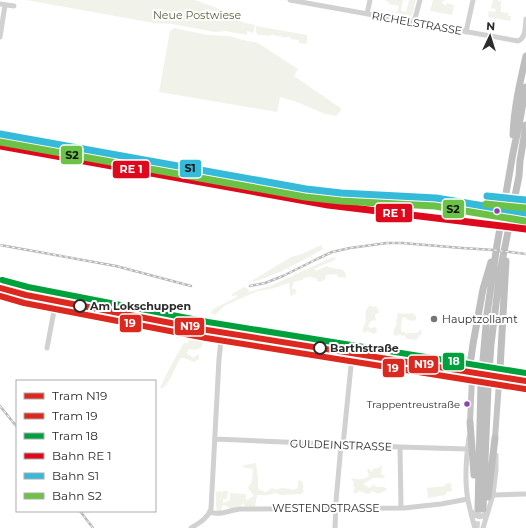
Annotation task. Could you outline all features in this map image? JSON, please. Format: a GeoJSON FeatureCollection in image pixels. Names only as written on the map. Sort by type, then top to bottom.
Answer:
{"type":"FeatureCollection","features":[{"type":"Feature","properties":{"kind":"highway"},"geometry":{"type":"LineString","coordinates":[[513,153],[515,112],[526,56]]}},
{"type":"Feature","properties":{"kind":"highway"},"geometry":{"type":"LineString","coordinates":[[481,510],[481,383],[484,337],[496,244],[526,86]]}},
{"type":"Feature","properties":{"kind":"highway"},"geometry":{"type":"LineString","coordinates":[[482,443],[500,272],[526,125]]}},
{"type":"Feature","properties":{"kind":"highway"},"geometry":{"type":"LineString","coordinates":[[518,176],[524,164],[526,154]]}},
{"type":"Feature","properties":{"kind":"highway"},"geometry":{"type":"LineString","coordinates":[[500,369],[506,241]]}},
{"type":"Feature","properties":{"kind":"highway"},"geometry":{"type":"LineString","coordinates":[[470,365],[482,298],[496,244]]}},
{"type":"Feature","properties":{"kind":"highway"},"geometry":{"type":"LineString","coordinates":[[470,422],[475,500],[481,510]]}},
{"type":"Feature","properties":{"kind":"highway"},"geometry":{"type":"LineString","coordinates":[[481,510],[495,438]]}},
{"type":"Feature","properties":{"kind":"main road"},"geometry":{"type":"LineString","coordinates":[[0,284],[177,319],[242,328],[447,364],[500,369],[526,376]]}},
{"type":"Feature","properties":{"kind":"main road"},"geometry":{"type":"LineString","coordinates":[[0,292],[222,336],[352,356],[499,383],[526,386]]}},
{"type":"Feature","properties":{"kind":"main road"},"geometry":{"type":"LineString","coordinates":[[470,365],[472,378],[470,422]]}},
{"type":"Feature","properties":{"kind":"main road"},"geometry":{"type":"LineString","coordinates":[[495,438],[500,369]]}},
{"type":"Feature","properties":{"kind":"street","name":"RICHELSTRASSE"},"geometry":{"type":"LineString","coordinates":[[290,0],[520,41],[524,38],[526,19]]}},
{"type":"Feature","properties":{"kind":"street"},"geometry":{"type":"LineString","coordinates":[[367,14],[370,0]]}},
{"type":"Feature","properties":{"kind":"street"},"geometry":{"type":"LineString","coordinates":[[414,22],[420,0]]}},
{"type":"Feature","properties":{"kind":"street"},"geometry":{"type":"LineString","coordinates":[[466,32],[473,0]]}},
{"type":"Feature","properties":{"kind":"street"},"geometry":{"type":"LineString","coordinates":[[0,37],[3,5],[14,6]]}},
{"type":"Feature","properties":{"kind":"street"},"geometry":{"type":"LineString","coordinates":[[47,348],[57,295]]}},
{"type":"Feature","properties":{"kind":"street"},"geometry":{"type":"LineString","coordinates":[[191,528],[198,526],[205,518],[210,512],[212,504],[219,359],[222,336],[225,328],[242,328]]}},
{"type":"Feature","properties":{"kind":"street"},"geometry":{"type":"LineString","coordinates":[[335,528],[352,356]]}},
{"type":"Feature","properties":{"kind":"street"},"geometry":{"type":"LineString","coordinates":[[470,422],[466,466],[468,499],[481,510],[482,528]]}},
{"type":"Feature","properties":{"kind":"street"},"geometry":{"type":"LineString","coordinates":[[475,528],[481,510],[493,495],[496,470],[495,438]]}},
{"type":"Feature","properties":{"kind":"street","name":"GULDEINSTRASSE"},"geometry":{"type":"LineString","coordinates":[[215,439],[400,448],[467,449]]}},
{"type":"Feature","properties":{"kind":"street"},"geometry":{"type":"LineString","coordinates":[[400,448],[401,508]]}},
{"type":"Feature","properties":{"kind":"street"},"geometry":{"type":"LineString","coordinates":[[493,495],[526,494]]}},
{"type":"Feature","properties":{"kind":"street","name":"WESTENDSTRASSE"},"geometry":{"type":"LineString","coordinates":[[210,512],[219,514],[230,510],[240,509],[401,508],[441,504],[468,499]]}},
{"type":"Feature","properties":{"kind":"green space","name":"Neue Postwiese"},"geometry":{"type":"Polygon","coordinates":[[[26,0],[195,0],[225,11],[225,14],[236,19],[255,25],[253,33],[247,31],[247,35],[225,31],[215,32],[172,24],[154,23],[26,0]]]}},
{"type":"Feature","properties":{"kind":"green space"},"geometry":{"type":"Polygon","coordinates":[[[403,0],[401,11],[406,12],[409,0],[416,0],[412,16],[384,10],[397,12],[399,6],[389,4],[389,2],[385,1],[403,0]]]}},
{"type":"Feature","properties":{"kind":"green space"},"geometry":{"type":"Polygon","coordinates":[[[433,0],[445,0],[442,3],[444,5],[446,5],[446,3],[454,5],[452,15],[430,11],[433,0]]]}},
{"type":"Feature","properties":{"kind":"green space"},"geometry":{"type":"Polygon","coordinates":[[[493,0],[501,1],[501,12],[509,13],[508,16],[511,16],[510,21],[488,17],[489,11],[495,12],[496,9],[491,8],[493,0]]]}},
{"type":"Feature","properties":{"kind":"green space"},"geometry":{"type":"Polygon","coordinates":[[[256,26],[307,35],[307,44],[299,43],[298,40],[291,39],[290,37],[282,37],[280,35],[279,37],[272,34],[269,36],[258,35],[256,32],[256,26]]]}},
{"type":"Feature","properties":{"kind":"green space"},"geometry":{"type":"Polygon","coordinates":[[[174,28],[208,35],[229,36],[258,43],[298,69],[294,76],[342,109],[336,116],[325,114],[297,102],[280,97],[277,112],[159,92],[170,31],[174,28]]]}},
{"type":"Feature","properties":{"kind":"green space"},"geometry":{"type":"Polygon","coordinates":[[[321,245],[323,249],[297,263],[271,276],[252,282],[291,257],[302,254],[321,245]]]}},
{"type":"Feature","properties":{"kind":"green space"},"geometry":{"type":"Polygon","coordinates":[[[333,257],[336,258],[335,260],[314,269],[316,271],[327,266],[340,269],[346,274],[346,278],[338,277],[337,274],[326,275],[325,280],[318,282],[316,278],[303,278],[303,280],[293,282],[294,284],[292,289],[295,289],[297,292],[291,296],[289,283],[271,289],[258,291],[224,306],[215,315],[211,313],[213,309],[237,297],[237,295],[232,296],[232,294],[244,287],[248,289],[249,292],[270,286],[333,257]]]}},
{"type":"Feature","properties":{"kind":"green space"},"geometry":{"type":"Polygon","coordinates":[[[370,305],[373,307],[376,306],[379,312],[375,315],[376,320],[371,321],[368,326],[370,328],[376,327],[377,332],[374,334],[367,331],[365,333],[362,331],[366,321],[366,311],[370,305]]]}},
{"type":"Feature","properties":{"kind":"green space"},"geometry":{"type":"Polygon","coordinates":[[[398,313],[412,313],[416,316],[414,321],[408,320],[405,317],[402,318],[401,330],[406,334],[417,333],[420,330],[422,331],[418,339],[407,339],[404,335],[402,336],[400,334],[397,336],[394,335],[394,328],[397,324],[398,313]]]}},
{"type":"Feature","properties":{"kind":"green space"},"geometry":{"type":"Polygon","coordinates":[[[196,338],[203,342],[202,347],[196,350],[189,349],[187,353],[193,358],[199,355],[199,359],[194,362],[181,358],[169,381],[163,388],[160,388],[183,344],[188,343],[190,339],[196,338]]]}},
{"type":"Feature","properties":{"kind":"green space"},"geometry":{"type":"Polygon","coordinates":[[[256,463],[258,489],[266,492],[272,488],[276,490],[284,488],[293,490],[298,488],[298,481],[300,480],[303,483],[304,491],[301,494],[280,495],[275,493],[257,495],[255,507],[246,507],[243,504],[230,509],[223,505],[221,511],[217,511],[216,492],[220,491],[222,493],[223,491],[228,491],[227,499],[223,499],[224,503],[230,500],[230,493],[246,494],[246,500],[254,496],[248,488],[252,481],[253,469],[242,467],[256,463]]]}},
{"type":"Feature","properties":{"kind":"green space"},"geometry":{"type":"Polygon","coordinates":[[[382,465],[381,474],[385,476],[383,478],[373,478],[363,484],[370,488],[373,484],[376,487],[384,487],[387,489],[385,491],[378,494],[372,491],[369,494],[361,491],[354,493],[353,491],[355,488],[351,479],[365,478],[369,476],[367,469],[372,472],[373,469],[382,465]]]}},
{"type":"Feature","properties":{"kind":"green space"},"geometry":{"type":"Polygon","coordinates":[[[451,483],[452,491],[446,492],[446,495],[428,498],[427,488],[445,486],[445,484],[451,483]]]}},
{"type":"Feature","properties":{"kind":"tunnel"},"geometry":{"type":"LineString","coordinates":[[476,528],[478,510]]}},
{"type":"Feature","properties":{"kind":"railway"},"geometry":{"type":"LineString","coordinates":[[0,134],[4,135]]}},
{"type":"Feature","properties":{"kind":"railway"},"geometry":{"type":"LineString","coordinates":[[250,286],[265,283],[283,276],[332,252],[387,243],[494,250],[526,254]]}},
{"type":"Feature","properties":{"kind":"railway"},"geometry":{"type":"LineString","coordinates":[[0,245],[116,266],[191,286]]}},
{"type":"Feature","properties":{"kind":"railway"},"geometry":{"type":"LineString","coordinates":[[0,406],[16,426]]}},
{"type":"Feature","properties":{"kind":"railway"},"geometry":{"type":"LineString","coordinates":[[81,512],[93,528]]}},
{"type":"Feature","properties":{"kind":"tram line","name":"18"},"geometry":{"type":"LineString","coordinates":[[2,280],[28,287],[208,322],[526,373]]}},
{"type":"Feature","properties":{"kind":"tram line","name":"N19"},"geometry":{"type":"LineString","coordinates":[[0,288],[26,295],[207,330],[526,381]]}},
{"type":"Feature","properties":{"kind":"tram line","name":"19"},"geometry":{"type":"LineString","coordinates":[[0,296],[24,303],[206,338],[525,389]]}},
{"type":"Feature","properties":{"kind":"transit line"},"geometry":{"type":"LineString","coordinates":[[0,146],[328,205],[526,229]]}},
{"type":"Feature","properties":{"kind":"rail line","name":"S1"},"geometry":{"type":"LineString","coordinates":[[0,134],[306,189],[341,193],[436,198],[526,213]]}},
{"type":"Feature","properties":{"kind":"rail line","name":"S2"},"geometry":{"type":"LineString","coordinates":[[0,142],[305,197],[341,201],[435,206],[525,221]]}},
{"type":"Feature","properties":{"kind":"rail line","name":"S1"},"geometry":{"type":"LineString","coordinates":[[487,196],[526,200]]}},
{"type":"Feature","properties":{"kind":"rail line","name":"S2"},"geometry":{"type":"LineString","coordinates":[[486,204],[525,208]]}},
{"type":"Feature","properties":{"kind":"place","name":"Am Lokschuppen"},"geometry":{"type":"Point","coordinates":[80,306]}},
{"type":"Feature","properties":{"kind":"place","name":"Hauptzollamt"},"geometry":{"type":"Point","coordinates":[434,319]}},
{"type":"Feature","properties":{"kind":"place","name":"Barthstraße"},"geometry":{"type":"Point","coordinates":[320,348]}},
{"type":"Feature","properties":{"kind":"place","name":"Trappentreustraße"},"geometry":{"type":"Point","coordinates":[467,404]}}]}
